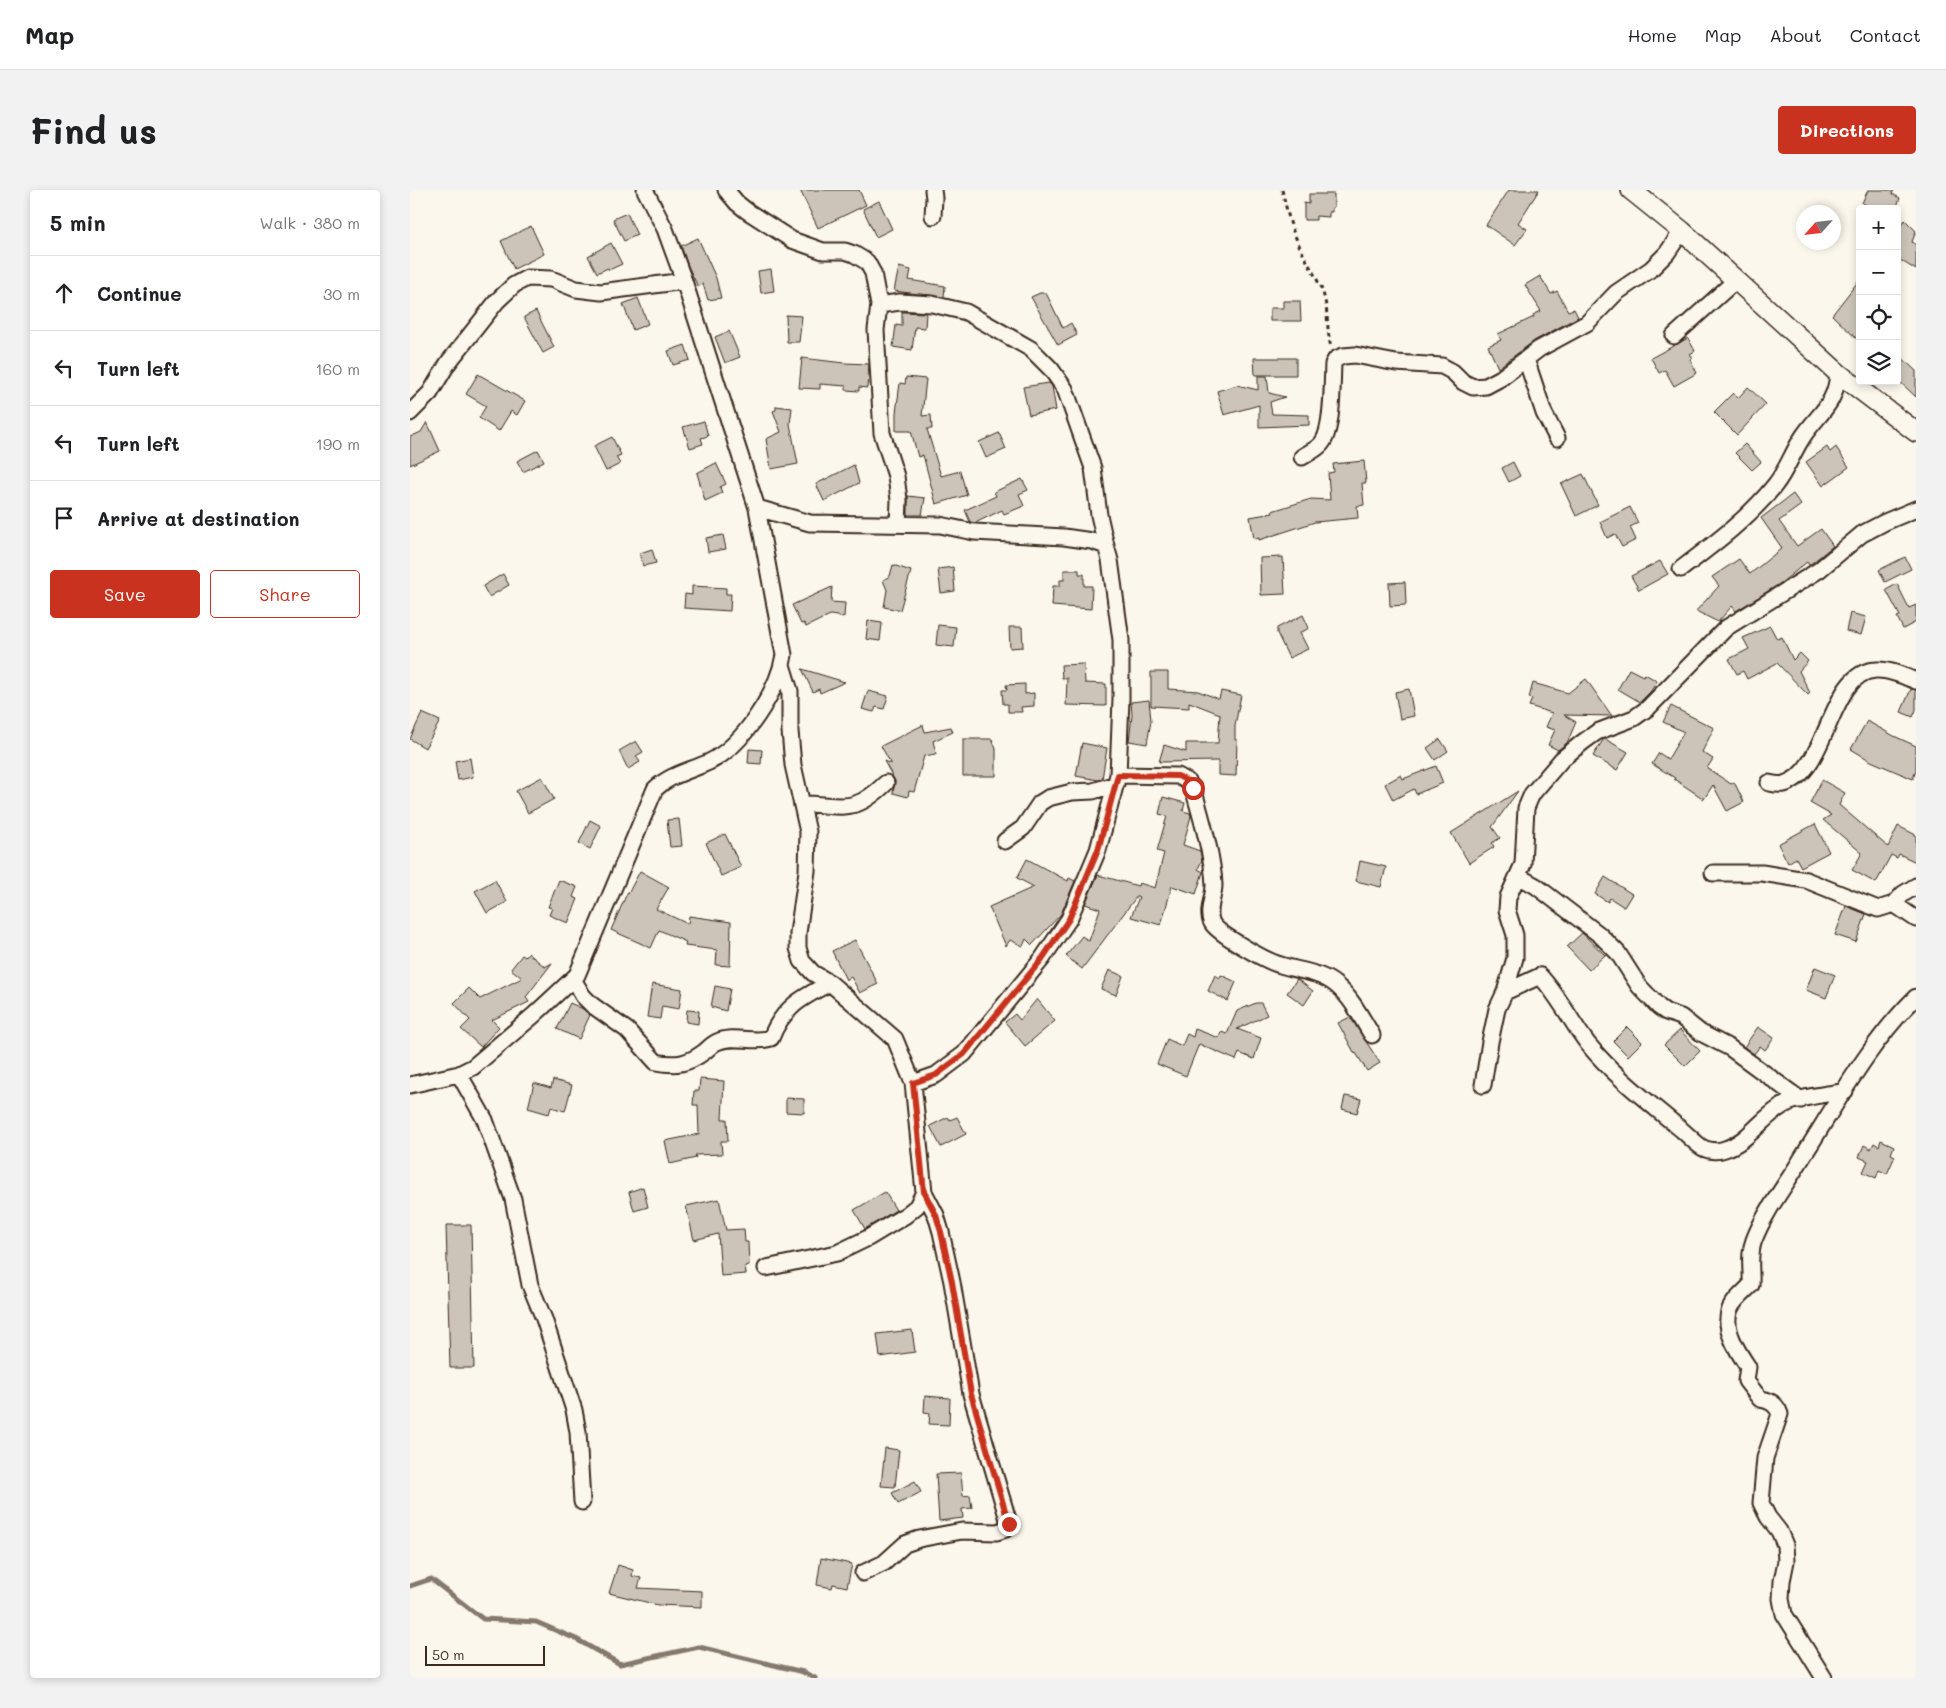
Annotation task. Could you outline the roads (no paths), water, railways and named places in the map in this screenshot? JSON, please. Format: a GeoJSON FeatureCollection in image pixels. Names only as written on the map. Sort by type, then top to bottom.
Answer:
{"type":"FeatureCollection","features":[{"type":"Feature","properties":{"kind":"street"},"geometry":{"type":"LineString","coordinates":[[410,1085],[459,1074],[473,1067],[490,1055],[577,975],[655,789],[664,780],[710,762],[732,746],[761,711],[774,687],[782,665],[784,655],[756,508],[666,229],[645,190]]}},
{"type":"Feature","properties":{"kind":"street"},"geometry":{"type":"LineString","coordinates":[[726,190],[737,204],[792,240],[823,251],[845,251],[854,254],[867,262],[873,273],[879,305],[876,337],[882,433],[896,476],[899,500],[898,524]]}},
{"type":"Feature","properties":{"kind":"street"},"geometry":{"type":"LineString","coordinates":[[933,190],[933,216]]}},
{"type":"Feature","properties":{"kind":"street"},"geometry":{"type":"LineString","coordinates":[[1631,190],[1682,231],[1838,373],[1916,432]]}},
{"type":"Feature","properties":{"kind":"street"},"geometry":{"type":"LineString","coordinates":[[1302,458],[1322,444],[1330,414],[1333,364],[1336,359],[1355,355],[1396,363],[1442,366],[1453,372],[1462,382],[1473,387],[1486,386],[1501,378],[1538,349],[1587,323],[1616,293],[1651,269],[1666,253],[1682,231]]}},
{"type":"Feature","properties":{"kind":"street"},"geometry":{"type":"LineString","coordinates":[[410,414],[430,392],[448,363],[497,301],[514,285],[527,278],[551,279],[576,289],[601,292],[684,281]]}},
{"type":"Feature","properties":{"kind":"street"},"geometry":{"type":"LineString","coordinates":[[1674,336],[1736,280]]}},
{"type":"Feature","properties":{"kind":"street"},"geometry":{"type":"LineString","coordinates":[[879,305],[900,302],[932,304],[966,312],[1032,349],[1051,368],[1065,389],[1093,468],[1098,515],[1110,560],[1121,640],[1117,780],[1098,850],[1069,919],[1042,959],[964,1054],[936,1075],[913,1083]]}},
{"type":"Feature","properties":{"kind":"street"},"geometry":{"type":"LineString","coordinates":[[1526,359],[1544,413],[1557,438]]}},
{"type":"Feature","properties":{"kind":"street"},"geometry":{"type":"LineString","coordinates":[[1681,569],[1750,513],[1776,484],[1803,436],[1834,396],[1838,373]]}},
{"type":"Feature","properties":{"kind":"street"},"geometry":{"type":"LineString","coordinates":[[756,508],[810,523],[840,525],[940,525],[974,532],[1064,537],[1092,541],[1106,546]]}},
{"type":"Feature","properties":{"kind":"street"},"geometry":{"type":"LineString","coordinates":[[1483,1085],[1498,1009],[1515,958],[1515,935],[1507,910],[1508,897],[1522,864],[1526,808],[1532,794],[1562,759],[1597,732],[1634,718],[1648,708],[1726,628],[1819,570],[1862,534],[1884,522],[1916,509]]}},
{"type":"Feature","properties":{"kind":"street"},"geometry":{"type":"LineString","coordinates":[[782,665],[790,691],[790,731],[793,765],[808,832],[807,871],[798,933],[798,948],[802,960],[813,973],[830,982],[895,1039],[913,1083],[924,1192],[936,1215],[941,1232],[954,1291],[971,1394],[1009,1524],[1006,1529],[997,1532],[962,1532],[919,1539],[905,1544],[884,1563],[864,1574]]}},
{"type":"Feature","properties":{"kind":"street"},"geometry":{"type":"LineString","coordinates":[[1769,783],[1783,784],[1795,778],[1807,768],[1840,699],[1858,674],[1875,670],[1896,673],[1916,681]]}},
{"type":"Feature","properties":{"kind":"street"},"geometry":{"type":"LineString","coordinates":[[1005,841],[1023,828],[1040,803],[1048,798],[1072,792],[1093,790],[1117,780],[1178,776],[1187,781],[1193,788],[1212,866],[1214,887],[1210,915],[1214,927],[1222,934],[1272,962],[1319,976],[1337,986],[1354,1006],[1372,1035]]}},
{"type":"Feature","properties":{"kind":"street"},"geometry":{"type":"LineString","coordinates":[[802,804],[848,807],[874,795],[886,783]]}},
{"type":"Feature","properties":{"kind":"street"},"geometry":{"type":"LineString","coordinates":[[1713,873],[1762,873],[1806,880],[1878,909],[1894,904],[1903,894],[1916,886]]}},
{"type":"Feature","properties":{"kind":"street"},"geometry":{"type":"LineString","coordinates":[[1518,876],[1536,886],[1600,935],[1618,953],[1640,986],[1658,1007],[1681,1017],[1701,1033],[1730,1048],[1801,1100]]}},
{"type":"Feature","properties":{"kind":"street"},"geometry":{"type":"LineString","coordinates":[[1894,904],[1916,919]]}},
{"type":"Feature","properties":{"kind":"street"},"geometry":{"type":"LineString","coordinates":[[1505,992],[1540,976],[1568,1012],[1587,1043],[1617,1076],[1701,1147],[1711,1150],[1724,1150],[1741,1141],[1773,1112],[1786,1104],[1845,1091]]}},
{"type":"Feature","properties":{"kind":"street"},"geometry":{"type":"LineString","coordinates":[[573,979],[583,996],[592,1006],[627,1030],[656,1062],[678,1064],[692,1061],[717,1042],[745,1038],[764,1040],[771,1038],[787,1010],[799,1000],[830,982]]}},
{"type":"Feature","properties":{"kind":"street"},"geometry":{"type":"LineString","coordinates":[[1824,1678],[1784,1614],[1782,1581],[1786,1561],[1785,1545],[1779,1531],[1768,1517],[1761,1503],[1765,1458],[1780,1414],[1775,1405],[1766,1399],[1760,1399],[1746,1381],[1748,1367],[1730,1333],[1728,1317],[1730,1308],[1750,1285],[1750,1250],[1756,1234],[1773,1204],[1853,1077],[1896,1017],[1916,997]]}},
{"type":"Feature","properties":{"kind":"street"},"geometry":{"type":"LineString","coordinates":[[459,1074],[485,1120],[513,1199],[530,1285],[544,1319],[574,1410],[578,1432],[582,1502]]}},
{"type":"Feature","properties":{"kind":"street"},"geometry":{"type":"LineString","coordinates":[[766,1268],[837,1253],[868,1238],[906,1215],[918,1206],[924,1192]]}},
{"type":"Feature","properties":{"kind":"waterway"},"geometry":{"type":"LineString","coordinates":[[410,1586],[431,1579],[483,1619],[536,1622],[576,1639],[620,1664],[699,1647],[803,1672],[815,1678]]}}]}
